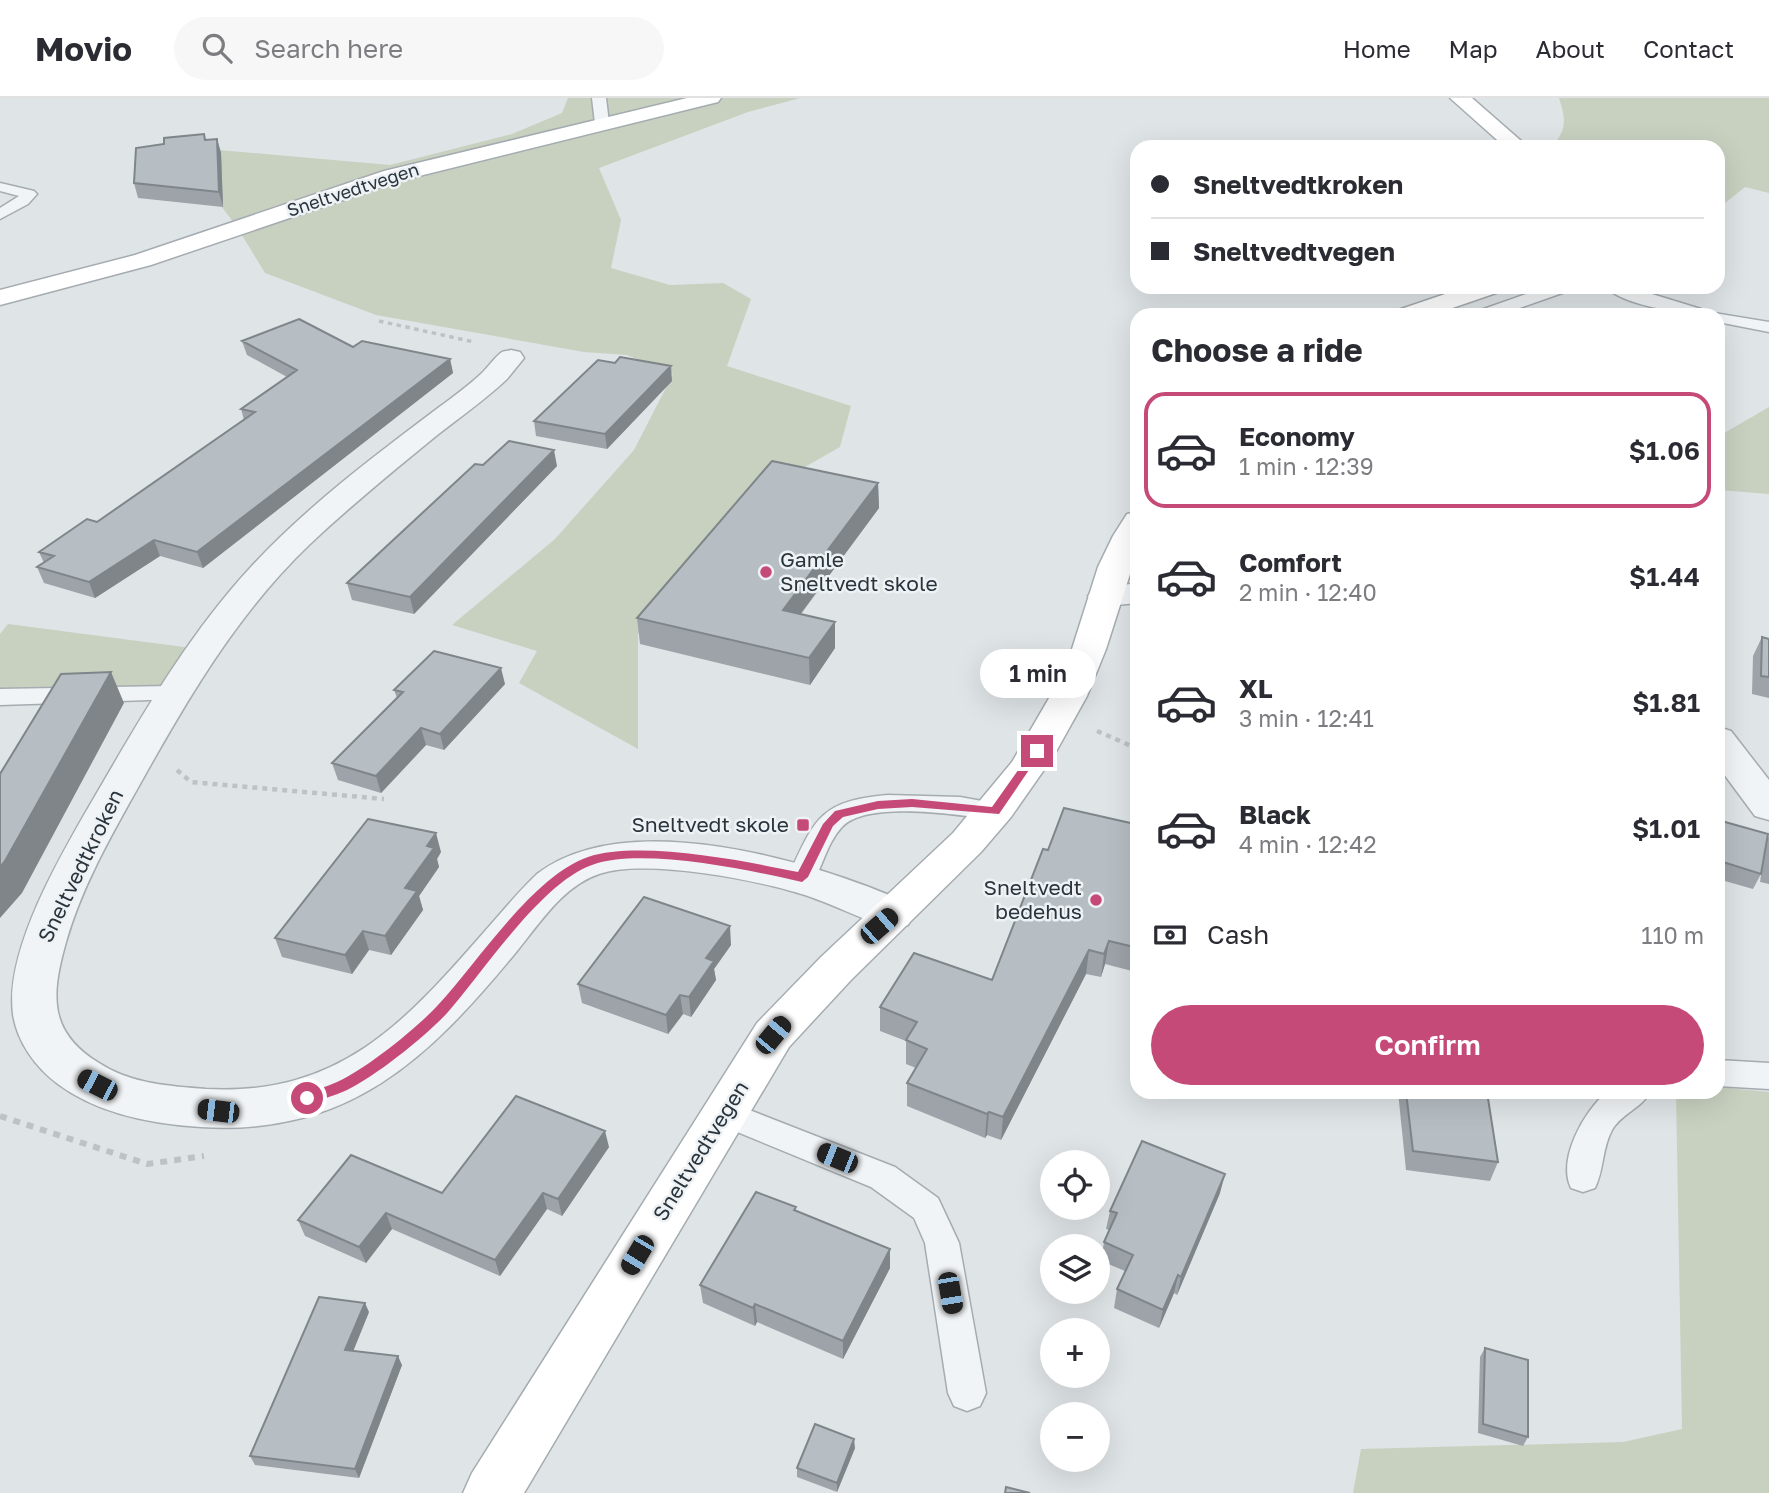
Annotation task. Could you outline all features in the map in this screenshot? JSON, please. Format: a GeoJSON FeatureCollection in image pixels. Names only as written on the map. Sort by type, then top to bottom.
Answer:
{"type":"FeatureCollection","features":[{"type":"Feature","properties":{"kind":"main road","name":"Sneltvedtvegen"},"geometry":{"type":"LineString","coordinates":[[0,298],[143,260],[367,183],[710,98]]}},
{"type":"Feature","properties":{"kind":"main road"},"geometry":{"type":"LineString","coordinates":[[1460,98],[1510,140]]}},
{"type":"Feature","properties":{"kind":"main road"},"geometry":{"type":"LineString","coordinates":[[1428,308],[1469,294]]}},
{"type":"Feature","properties":{"kind":"main road","name":"Sneltvedtvegen"},"geometry":{"type":"LineString","coordinates":[[492,1493],[773,1035],[801,1001],[850,952],[965,848],[1024,772],[1062,711],[1088,651],[1121,595],[1113,565],[1130,534]]}},
{"type":"Feature","properties":{"kind":"street","name":"Sneltvedtkroken"},"geometry":{"type":"LineString","coordinates":[[511,358],[490,380],[414,440],[284,552],[247,592],[170,694],[51,917],[35,963],[32,996],[35,1023],[46,1044],[83,1078],[110,1091],[144,1102],[218,1111],[289,1105],[344,1085],[412,1038],[442,1010],[536,900],[573,869],[592,860],[637,855],[669,856],[750,866],[802,877],[893,914]]}},
{"type":"Feature","properties":{"kind":"street"},"geometry":{"type":"LineString","coordinates":[[1725,748],[1769,807]]}},
{"type":"Feature","properties":{"kind":"lane"},"geometry":{"type":"LineString","coordinates":[[599,98],[602,123]]}},
{"type":"Feature","properties":{"kind":"lane"},"geometry":{"type":"LineString","coordinates":[[0,187],[29,194],[23,201],[0,214]]}},
{"type":"Feature","properties":{"kind":"lane"},"geometry":{"type":"LineString","coordinates":[[1504,308],[1542,294]]}},
{"type":"Feature","properties":{"kind":"lane"},"geometry":{"type":"LineString","coordinates":[[1629,294],[1679,308]]}},
{"type":"Feature","properties":{"kind":"lane"},"geometry":{"type":"LineString","coordinates":[[1725,318],[1769,327]]}},
{"type":"Feature","properties":{"kind":"lane"},"geometry":{"type":"LineString","coordinates":[[0,697],[170,694]]}},
{"type":"Feature","properties":{"kind":"lane"},"geometry":{"type":"LineString","coordinates":[[802,877],[828,824],[839,814],[878,805],[912,803],[970,806],[995,811]]}},
{"type":"Feature","properties":{"kind":"lane"},"geometry":{"type":"LineString","coordinates":[[1725,1073],[1769,1076]]}},
{"type":"Feature","properties":{"kind":"lane"},"geometry":{"type":"LineString","coordinates":[[1583,1178],[1586,1150],[1602,1115],[1622,1099]]}},
{"type":"Feature","properties":{"kind":"lane"},"geometry":{"type":"LineString","coordinates":[[724,1113],[883,1177],[926,1208],[942,1243],[967,1393]]}},
{"type":"Feature","properties":{"kind":"path"},"geometry":{"type":"LineString","coordinates":[[379,321],[508,350],[511,358]]}},
{"type":"Feature","properties":{"kind":"path"},"geometry":{"type":"LineString","coordinates":[[143,744],[191,782],[384,799]]}},
{"type":"Feature","properties":{"kind":"green space"},"geometry":{"type":"Polygon","coordinates":[[[568,98],[800,98],[748,112],[599,168],[621,220],[611,268],[670,285],[723,283],[751,299],[727,366],[851,406],[840,447],[768,488],[638,634],[638,749],[519,683],[537,651],[452,625],[555,539],[634,450],[673,374],[627,355],[584,352],[376,315],[265,273],[237,227],[199,177],[219,150],[390,165],[512,134],[562,113],[568,98]]]}},
{"type":"Feature","properties":{"kind":"green space"},"geometry":{"type":"Polygon","coordinates":[[[1559,98],[1769,98],[1769,193],[1745,187],[1725,203],[1725,140],[1557,140],[1564,124],[1559,98]]]}},
{"type":"Feature","properties":{"kind":"green space"},"geometry":{"type":"Polygon","coordinates":[[[1769,407],[1769,494],[1725,490],[1725,433],[1769,407]]]}},
{"type":"Feature","properties":{"kind":"green space"},"geometry":{"type":"Polygon","coordinates":[[[8,624],[207,650],[176,697],[50,698],[0,706],[0,634],[8,624]]]}},
{"type":"Feature","properties":{"kind":"green space"},"geometry":{"type":"Polygon","coordinates":[[[1725,1088],[1769,1092],[1769,1493],[1353,1493],[1361,1449],[1623,1442],[1682,1429],[1676,1099],[1725,1099],[1725,1088]]]}},
{"type":"Feature","properties":{"kind":"building"},"geometry":{"type":"Polygon","coordinates":[[[204,134],[205,140],[217,139],[219,192],[134,183],[136,148],[164,144],[164,138],[204,134]]]}},
{"type":"Feature","properties":{"kind":"building"},"geometry":{"type":"Polygon","coordinates":[[[299,319],[353,347],[362,341],[450,359],[197,552],[154,540],[89,582],[37,567],[54,556],[39,552],[87,519],[97,522],[255,412],[241,409],[297,370],[242,341],[299,319]]]}},
{"type":"Feature","properties":{"kind":"building"},"geometry":{"type":"Polygon","coordinates":[[[620,357],[671,366],[605,434],[534,421],[598,360],[615,363],[620,357]]]}},
{"type":"Feature","properties":{"kind":"building"},"geometry":{"type":"Polygon","coordinates":[[[509,441],[554,450],[410,597],[347,583],[475,464],[483,465],[509,441]]]}},
{"type":"Feature","properties":{"kind":"building","name":"Gamle Sneltvedt skole"},"geometry":{"type":"Polygon","coordinates":[[[772,461],[878,483],[783,610],[835,622],[809,658],[637,618],[772,461]]]}},
{"type":"Feature","properties":{"kind":"building"},"geometry":{"type":"Polygon","coordinates":[[[1762,637],[1769,639],[1769,677],[1761,676],[1762,637]]]}},
{"type":"Feature","properties":{"kind":"building"},"geometry":{"type":"Polygon","coordinates":[[[434,651],[501,668],[440,734],[421,728],[376,776],[332,763],[403,692],[394,690],[434,651]]]}},
{"type":"Feature","properties":{"kind":"building"},"geometry":{"type":"Polygon","coordinates":[[[111,672],[0,867],[0,774],[61,674],[111,672]]]}},
{"type":"Feature","properties":{"kind":"building"},"geometry":{"type":"Polygon","coordinates":[[[1064,808],[1130,823],[1130,946],[1109,941],[1104,954],[1089,950],[1003,1117],[989,1112],[987,1114],[907,1083],[927,1049],[906,1040],[917,1022],[880,1007],[914,953],[992,980],[1043,849],[1048,850],[1064,808]]]}},
{"type":"Feature","properties":{"kind":"building"},"geometry":{"type":"Polygon","coordinates":[[[368,819],[436,833],[427,846],[434,848],[405,888],[417,891],[385,936],[363,931],[345,955],[275,938],[368,819]]]}},
{"type":"Feature","properties":{"kind":"building"},"geometry":{"type":"Polygon","coordinates":[[[1725,822],[1768,834],[1761,874],[1725,863],[1725,822]]]}},
{"type":"Feature","properties":{"kind":"building"},"geometry":{"type":"Polygon","coordinates":[[[644,897],[730,926],[706,958],[714,961],[689,997],[680,995],[666,1015],[578,984],[644,897]]]}},
{"type":"Feature","properties":{"kind":"building"},"geometry":{"type":"Polygon","coordinates":[[[516,1096],[605,1131],[558,1199],[543,1193],[495,1260],[386,1213],[359,1247],[298,1220],[351,1155],[442,1193],[516,1096]]]}},
{"type":"Feature","properties":{"kind":"building"},"geometry":{"type":"Polygon","coordinates":[[[1407,1099],[1488,1099],[1498,1162],[1413,1151],[1407,1099]]]}},
{"type":"Feature","properties":{"kind":"building"},"geometry":{"type":"Polygon","coordinates":[[[1142,1141],[1225,1174],[1181,1277],[1178,1275],[1163,1310],[1117,1289],[1133,1255],[1110,1245],[1110,1234],[1108,1234],[1117,1213],[1110,1211],[1142,1141]]]}},
{"type":"Feature","properties":{"kind":"building"},"geometry":{"type":"Polygon","coordinates":[[[756,1192],[890,1249],[843,1341],[755,1304],[753,1308],[700,1285],[756,1192]]]}},
{"type":"Feature","properties":{"kind":"building"},"geometry":{"type":"Polygon","coordinates":[[[319,1297],[365,1303],[345,1350],[398,1356],[355,1469],[250,1456],[319,1297]]]}},
{"type":"Feature","properties":{"kind":"building"},"geometry":{"type":"Polygon","coordinates":[[[1485,1348],[1528,1360],[1528,1437],[1483,1424],[1485,1348]]]}},
{"type":"Feature","properties":{"kind":"building"},"geometry":{"type":"Polygon","coordinates":[[[815,1424],[854,1439],[837,1483],[797,1468],[815,1424]]]}},
{"type":"Feature","properties":{"kind":"building"},"geometry":{"type":"Polygon","coordinates":[[[1006,1487],[1030,1493],[1005,1493],[1006,1487]]]}},
{"type":"Feature","properties":{"kind":"place","name":"Gamle Sneltvedt skole"},"geometry":{"type":"Point","coordinates":[766,572]}},
{"type":"Feature","properties":{"kind":"place","name":"Sneltvedt skole"},"geometry":{"type":"Point","coordinates":[803,825]}},
{"type":"Feature","properties":{"kind":"place","name":"Sneltvedt bedehus"},"geometry":{"type":"Point","coordinates":[1096,900]}},
{"type":"Feature","properties":{"kind":"route"},"geometry":{"type":"LineString","coordinates":[[307,1098],[344,1085],[367,1072],[412,1038],[442,1010],[536,900],[573,869],[592,860],[637,855],[669,856],[750,866],[802,877],[828,824],[839,814],[878,805],[912,803],[970,806],[995,811],[1037,751]]}}]}
